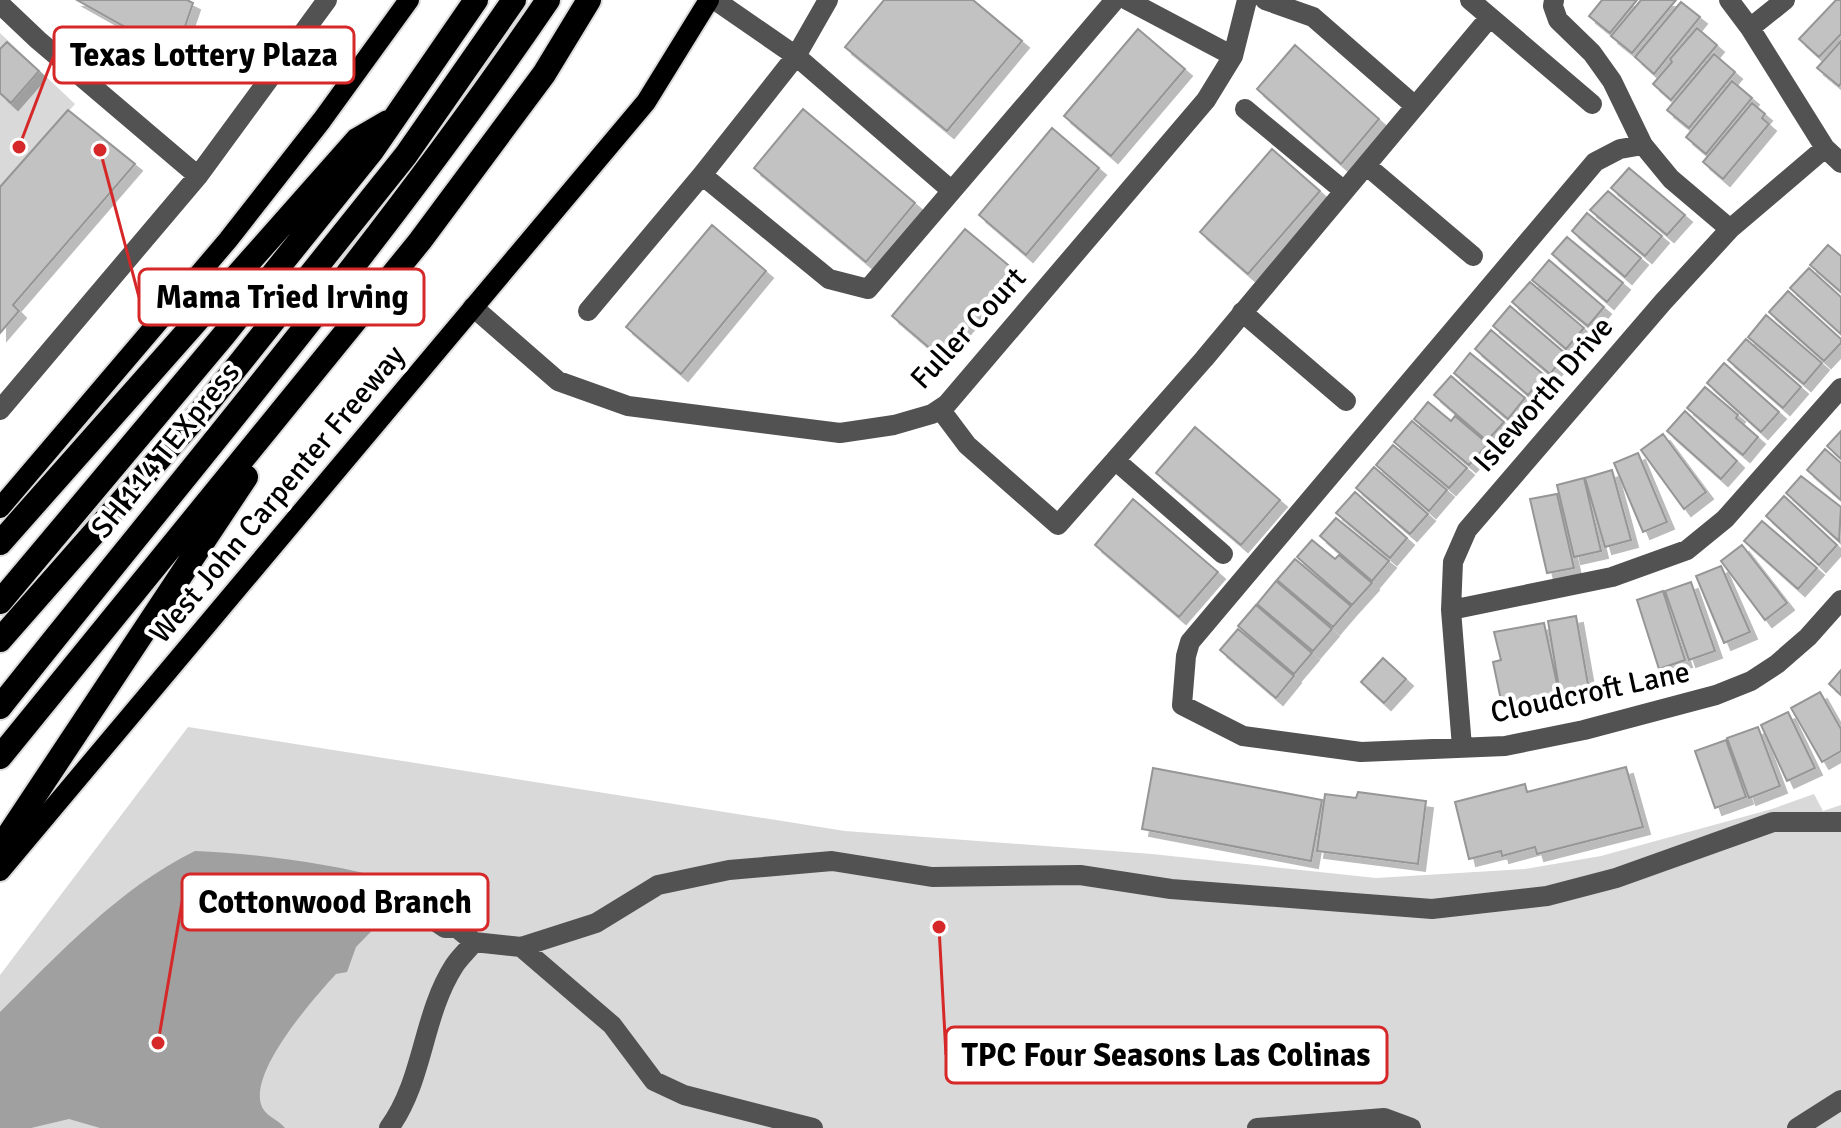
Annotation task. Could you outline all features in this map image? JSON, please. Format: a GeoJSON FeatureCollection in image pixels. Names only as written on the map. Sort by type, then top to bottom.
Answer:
{"type":"FeatureCollection","features":[{"type":"Feature","properties":{"kind":"highway"},"geometry":{"type":"LineString","coordinates":[[0,602],[234,323],[397,117],[476,0]]}},
{"type":"Feature","properties":{"kind":"highway","name":"SH 114 TEXpress"},"geometry":{"type":"LineString","coordinates":[[0,640],[203,409],[406,155],[514,0]]}},
{"type":"Feature","properties":{"kind":"highway","name":"SH 114 TEXpress"},"geometry":{"type":"LineString","coordinates":[[0,707],[340,285],[437,157],[548,0]]}},
{"type":"Feature","properties":{"kind":"highway"},"geometry":{"type":"LineString","coordinates":[[0,757],[420,241],[544,74],[589,0]]}},
{"type":"Feature","properties":{"kind":"highway"},"geometry":{"type":"LineString","coordinates":[[0,543],[357,140],[397,117]]}},
{"type":"Feature","properties":{"kind":"highway"},"geometry":{"type":"LineString","coordinates":[[0,848],[323,361]]}},
{"type":"Feature","properties":{"kind":"main road"},"geometry":{"type":"LineString","coordinates":[[0,508],[228,240],[322,120],[409,0]]}},
{"type":"Feature","properties":{"kind":"main road","name":"West John Carpenter Freeway"},"geometry":{"type":"LineString","coordinates":[[0,871],[646,102],[709,0]]}},
{"type":"Feature","properties":{"kind":"street"},"geometry":{"type":"LineString","coordinates":[[0,410],[198,176],[327,0]]}},
{"type":"Feature","properties":{"kind":"street"},"geometry":{"type":"LineString","coordinates":[[715,0],[796,56],[952,191]]}},
{"type":"Feature","properties":{"kind":"street"},"geometry":{"type":"LineString","coordinates":[[588,311],[796,56],[828,0]]}},
{"type":"Feature","properties":{"kind":"street"},"geometry":{"type":"LineString","coordinates":[[702,175],[829,279],[868,289],[1115,0]]}},
{"type":"Feature","properties":{"kind":"street"},"geometry":{"type":"LineString","coordinates":[[1127,0],[1233,56]]}},
{"type":"Feature","properties":{"kind":"street","name":"Fuller Court"},"geometry":{"type":"LineString","coordinates":[[473,307],[558,381],[628,406],[840,433],[894,425],[940,409],[1206,100],[1233,56],[1247,0]]}},
{"type":"Feature","properties":{"kind":"street"},"geometry":{"type":"LineString","coordinates":[[1265,0],[1313,17],[1415,106]]}},
{"type":"Feature","properties":{"kind":"street"},"geometry":{"type":"LineString","coordinates":[[1470,0],[1592,104]]}},
{"type":"Feature","properties":{"kind":"street"},"geometry":{"type":"LineString","coordinates":[[1729,0],[1825,148],[1841,163]]}},
{"type":"Feature","properties":{"kind":"street"},"geometry":{"type":"LineString","coordinates":[[1750,28],[1785,0]]}},
{"type":"Feature","properties":{"kind":"street"},"geometry":{"type":"LineString","coordinates":[[0,4],[198,176]]}},
{"type":"Feature","properties":{"kind":"street"},"geometry":{"type":"LineString","coordinates":[[1556,10],[1612,81],[1643,145],[1671,179],[1730,229]]}},
{"type":"Feature","properties":{"kind":"street"},"geometry":{"type":"LineString","coordinates":[[940,409],[967,445],[1058,525],[1367,166],[1490,17]]}},
{"type":"Feature","properties":{"kind":"street"},"geometry":{"type":"LineString","coordinates":[[1245,109],[1344,191]]}},
{"type":"Feature","properties":{"kind":"street","name":"Cloudcroft Lane"},"geometry":{"type":"LineString","coordinates":[[1643,145],[1620,149],[1595,162],[1190,642],[1182,705],[1243,736],[1361,752],[1505,746],[1571,733],[1716,695],[1751,681],[1777,664],[1808,637],[1841,600]]}},
{"type":"Feature","properties":{"kind":"street","name":"Isleworth Drive"},"geometry":{"type":"LineString","coordinates":[[1462,747],[1451,610],[1453,562],[1467,530],[1652,314],[1730,229],[1825,148]]}},
{"type":"Feature","properties":{"kind":"street"},"geometry":{"type":"LineString","coordinates":[[1367,166],[1473,256]]}},
{"type":"Feature","properties":{"kind":"street"},"geometry":{"type":"LineString","coordinates":[[1242,312],[1346,401]]}},
{"type":"Feature","properties":{"kind":"street"},"geometry":{"type":"LineString","coordinates":[[1451,610],[1612,577],[1687,550],[1725,519],[1841,388]]}},
{"type":"Feature","properties":{"kind":"street"},"geometry":{"type":"LineString","coordinates":[[1115,460],[1223,554]]}},
{"type":"Feature","properties":{"kind":"street"},"geometry":{"type":"LineString","coordinates":[[457,928],[474,942],[521,947],[596,923],[658,885],[744,868],[832,861],[932,877],[1080,875],[1171,889],[1432,909],[1547,896],[1616,878],[1773,822],[1841,822]]}},
{"type":"Feature","properties":{"kind":"street"},"geometry":{"type":"LineString","coordinates":[[389,1128],[411,1091],[433,1015],[454,966],[474,942]]}},
{"type":"Feature","properties":{"kind":"street"},"geometry":{"type":"LineString","coordinates":[[521,947],[612,1025],[654,1081],[684,1095],[813,1128]]}},
{"type":"Feature","properties":{"kind":"street"},"geometry":{"type":"LineString","coordinates":[[1797,1128],[1841,1100]]}},
{"type":"Feature","properties":{"kind":"street"},"geometry":{"type":"LineString","coordinates":[[1257,1128],[1384,1118],[1411,1128]]}},
{"type":"Feature","properties":{"kind":"shaded area"},"geometry":{"type":"Polygon","coordinates":[[[0,33],[75,104],[0,189],[0,33]]]}},
{"type":"Feature","properties":{"kind":"shaded area"},"geometry":{"type":"Polygon","coordinates":[[[188,727],[845,831],[1152,854],[1376,878],[1525,869],[1601,856],[1772,809],[1814,794],[1823,811],[1841,805],[1841,1128],[0,1128],[0,975],[188,727]]]}},
{"type":"Feature","properties":{"kind":"shaded area"},"geometry":{"type":"Polygon","coordinates":[[[195,851],[269,857],[344,869],[392,880],[399,895],[392,910],[356,947],[347,972],[336,974],[326,985],[273,1056],[260,1093],[262,1107],[285,1128],[100,1128],[69,1119],[31,1128],[0,1128],[0,1012],[115,903],[167,866],[195,851]]]}},
{"type":"Feature","properties":{"kind":"building"},"geometry":{"type":"Polygon","coordinates":[[[77,0],[187,0],[193,3],[177,50],[127,28],[77,0]]]}},
{"type":"Feature","properties":{"kind":"building"},"geometry":{"type":"Polygon","coordinates":[[[884,0],[973,0],[1022,41],[947,131],[845,47],[884,0]]]}},
{"type":"Feature","properties":{"kind":"building"},"geometry":{"type":"Polygon","coordinates":[[[1602,0],[1637,0],[1610,33],[1589,16],[1602,0]]]}},
{"type":"Feature","properties":{"kind":"building"},"geometry":{"type":"Polygon","coordinates":[[[1641,0],[1676,0],[1632,53],[1611,36],[1641,0]]]}},
{"type":"Feature","properties":{"kind":"building"},"geometry":{"type":"Polygon","coordinates":[[[1836,0],[1841,0],[1841,34],[1819,57],[1799,39],[1836,0]]]}},
{"type":"Feature","properties":{"kind":"building"},"geometry":{"type":"Polygon","coordinates":[[[1681,2],[1700,17],[1654,74],[1635,57],[1681,2]]]}},
{"type":"Feature","properties":{"kind":"building"},"geometry":{"type":"Polygon","coordinates":[[[1697,28],[1717,45],[1671,100],[1653,84],[1697,28]]]}},
{"type":"Feature","properties":{"kind":"building"},"geometry":{"type":"Polygon","coordinates":[[[1138,29],[1185,69],[1111,156],[1064,116],[1138,29]]]}},
{"type":"Feature","properties":{"kind":"building"},"geometry":{"type":"Polygon","coordinates":[[[1841,41],[1841,83],[1839,86],[1817,68],[1841,41]]]}},
{"type":"Feature","properties":{"kind":"building"},"geometry":{"type":"Polygon","coordinates":[[[7,42],[39,71],[11,103],[0,93],[0,49],[7,42]]]}},
{"type":"Feature","properties":{"kind":"building"},"geometry":{"type":"Polygon","coordinates":[[[1295,45],[1379,119],[1341,164],[1257,89],[1295,45]]]}},
{"type":"Feature","properties":{"kind":"building"},"geometry":{"type":"Polygon","coordinates":[[[1714,54],[1735,72],[1689,128],[1667,110],[1714,54]]]}},
{"type":"Feature","properties":{"kind":"building"},"geometry":{"type":"Polygon","coordinates":[[[1732,81],[1752,98],[1706,154],[1686,137],[1732,81]]]}},
{"type":"Feature","properties":{"kind":"building"},"geometry":{"type":"Polygon","coordinates":[[[1752,103],[1765,114],[1762,118],[1769,124],[1723,179],[1703,162],[1752,103]]]}},
{"type":"Feature","properties":{"kind":"building"},"geometry":{"type":"Polygon","coordinates":[[[803,109],[915,203],[866,262],[754,168],[803,109]]]}},
{"type":"Feature","properties":{"kind":"building"},"geometry":{"type":"Polygon","coordinates":[[[68,110],[135,164],[13,305],[19,311],[0,333],[0,187],[68,110]]]}},
{"type":"Feature","properties":{"kind":"building"},"geometry":{"type":"Polygon","coordinates":[[[1052,128],[1099,168],[1026,255],[979,215],[1052,128]]]}},
{"type":"Feature","properties":{"kind":"building"},"geometry":{"type":"Polygon","coordinates":[[[1272,149],[1320,191],[1248,274],[1200,232],[1272,149]]]}},
{"type":"Feature","properties":{"kind":"building"},"geometry":{"type":"Polygon","coordinates":[[[1629,168],[1685,215],[1667,235],[1611,188],[1629,168]]]}},
{"type":"Feature","properties":{"kind":"building"},"geometry":{"type":"Polygon","coordinates":[[[1608,191],[1662,236],[1645,256],[1590,210],[1608,191]]]}},
{"type":"Feature","properties":{"kind":"building"},"geometry":{"type":"Polygon","coordinates":[[[1587,213],[1641,258],[1625,277],[1572,231],[1587,213]]]}},
{"type":"Feature","properties":{"kind":"building"},"geometry":{"type":"Polygon","coordinates":[[[712,225],[766,271],[681,374],[626,327],[712,225]]]}},
{"type":"Feature","properties":{"kind":"building"},"geometry":{"type":"Polygon","coordinates":[[[965,229],[1013,269],[939,356],[892,316],[965,229]]]}},
{"type":"Feature","properties":{"kind":"building"},"geometry":{"type":"Polygon","coordinates":[[[1567,237],[1623,283],[1607,302],[1552,254],[1567,237]]]}},
{"type":"Feature","properties":{"kind":"building"},"geometry":{"type":"Polygon","coordinates":[[[1828,245],[1841,256],[1841,292],[1810,265],[1828,245]]]}},
{"type":"Feature","properties":{"kind":"building"},"geometry":{"type":"Polygon","coordinates":[[[1549,260],[1604,307],[1588,326],[1532,280],[1549,260]]]}},
{"type":"Feature","properties":{"kind":"building"},"geometry":{"type":"Polygon","coordinates":[[[1809,268],[1841,297],[1841,334],[1790,288],[1809,268]]]}},
{"type":"Feature","properties":{"kind":"building"},"geometry":{"type":"Polygon","coordinates":[[[1530,282],[1584,328],[1566,349],[1512,302],[1530,282]]]}},
{"type":"Feature","properties":{"kind":"building"},"geometry":{"type":"Polygon","coordinates":[[[1788,291],[1841,339],[1841,343],[1824,361],[1769,312],[1788,291]]]}},
{"type":"Feature","properties":{"kind":"building"},"geometry":{"type":"Polygon","coordinates":[[[1510,306],[1566,354],[1550,374],[1493,326],[1510,306]]]}},
{"type":"Feature","properties":{"kind":"building"},"geometry":{"type":"Polygon","coordinates":[[[1766,315],[1822,363],[1804,384],[1748,337],[1766,315]]]}},
{"type":"Feature","properties":{"kind":"building"},"geometry":{"type":"Polygon","coordinates":[[[1491,330],[1544,375],[1528,395],[1475,349],[1491,330]]]}},
{"type":"Feature","properties":{"kind":"building"},"geometry":{"type":"Polygon","coordinates":[[[1746,339],[1801,387],[1783,408],[1728,360],[1746,339]]]}},
{"type":"Feature","properties":{"kind":"building"},"geometry":{"type":"Polygon","coordinates":[[[1470,353],[1525,398],[1508,419],[1454,373],[1470,353]]]}},
{"type":"Feature","properties":{"kind":"building"},"geometry":{"type":"Polygon","coordinates":[[[1724,363],[1779,412],[1761,432],[1707,383],[1724,363]]]}},
{"type":"Feature","properties":{"kind":"building"},"geometry":{"type":"Polygon","coordinates":[[[1451,376],[1504,422],[1487,441],[1434,395],[1451,376]]]}},
{"type":"Feature","properties":{"kind":"building"},"geometry":{"type":"Polygon","coordinates":[[[1705,387],[1758,437],[1743,455],[1687,408],[1705,387]]]}},
{"type":"Feature","properties":{"kind":"building"},"geometry":{"type":"Polygon","coordinates":[[[1428,402],[1451,421],[1455,416],[1488,444],[1469,465],[1414,419],[1428,402]]]}},
{"type":"Feature","properties":{"kind":"building"},"geometry":{"type":"Polygon","coordinates":[[[1685,411],[1737,461],[1721,479],[1667,431],[1685,411]]]}},
{"type":"Feature","properties":{"kind":"building"},"geometry":{"type":"Polygon","coordinates":[[[1412,421],[1467,468],[1449,488],[1394,442],[1412,421]]]}},
{"type":"Feature","properties":{"kind":"building"},"geometry":{"type":"Polygon","coordinates":[[[1195,427],[1280,500],[1241,545],[1156,473],[1195,427]]]}},
{"type":"Feature","properties":{"kind":"building"},"geometry":{"type":"Polygon","coordinates":[[[1841,431],[1841,459],[1827,446],[1841,431]]]}},
{"type":"Feature","properties":{"kind":"building"},"geometry":{"type":"Polygon","coordinates":[[[1663,434],[1706,492],[1684,509],[1641,450],[1663,434]]]}},
{"type":"Feature","properties":{"kind":"building"},"geometry":{"type":"Polygon","coordinates":[[[1393,445],[1447,490],[1429,511],[1376,465],[1393,445]]]}},
{"type":"Feature","properties":{"kind":"building"},"geometry":{"type":"Polygon","coordinates":[[[1825,449],[1841,463],[1841,500],[1807,470],[1825,449]]]}},
{"type":"Feature","properties":{"kind":"building"},"geometry":{"type":"Polygon","coordinates":[[[1638,453],[1667,522],[1643,532],[1614,463],[1638,453]]]}},
{"type":"Feature","properties":{"kind":"building"},"geometry":{"type":"Polygon","coordinates":[[[1374,467],[1428,514],[1410,534],[1356,488],[1374,467]]]}},
{"type":"Feature","properties":{"kind":"building"},"geometry":{"type":"Polygon","coordinates":[[[1612,470],[1631,540],[1605,547],[1585,478],[1612,470]]]}},
{"type":"Feature","properties":{"kind":"building"},"geometry":{"type":"Polygon","coordinates":[[[1801,476],[1841,507],[1839,541],[1786,493],[1801,476]]]}},
{"type":"Feature","properties":{"kind":"building"},"geometry":{"type":"Polygon","coordinates":[[[1584,478],[1601,551],[1574,557],[1557,485],[1584,478]]]}},
{"type":"Feature","properties":{"kind":"building"},"geometry":{"type":"Polygon","coordinates":[[[1355,492],[1407,538],[1390,558],[1336,513],[1355,492]]]}},
{"type":"Feature","properties":{"kind":"building"},"geometry":{"type":"Polygon","coordinates":[[[1557,494],[1574,568],[1547,573],[1530,499],[1557,494]]]}},
{"type":"Feature","properties":{"kind":"building"},"geometry":{"type":"Polygon","coordinates":[[[1784,496],[1837,545],[1819,565],[1766,516],[1784,496]]]}},
{"type":"Feature","properties":{"kind":"building"},"geometry":{"type":"Polygon","coordinates":[[[1133,499],[1218,572],[1179,617],[1095,545],[1133,499]]]}},
{"type":"Feature","properties":{"kind":"building"},"geometry":{"type":"Polygon","coordinates":[[[1336,518],[1389,561],[1372,581],[1320,536],[1336,518]]]}},
{"type":"Feature","properties":{"kind":"building"},"geometry":{"type":"Polygon","coordinates":[[[1762,521],[1817,568],[1798,589],[1744,541],[1762,521]]]}},
{"type":"Feature","properties":{"kind":"building"},"geometry":{"type":"Polygon","coordinates":[[[1312,540],[1335,559],[1339,555],[1372,583],[1352,605],[1297,557],[1312,540]]]}},
{"type":"Feature","properties":{"kind":"building"},"geometry":{"type":"Polygon","coordinates":[[[1742,545],[1787,603],[1765,620],[1721,561],[1742,545]]]}},
{"type":"Feature","properties":{"kind":"building"},"geometry":{"type":"Polygon","coordinates":[[[1295,559],[1351,606],[1333,627],[1277,580],[1295,559]]]}},
{"type":"Feature","properties":{"kind":"building"},"geometry":{"type":"Polygon","coordinates":[[[1721,566],[1750,632],[1724,643],[1696,576],[1721,566]]]}},
{"type":"Feature","properties":{"kind":"building"},"geometry":{"type":"Polygon","coordinates":[[[1276,581],[1332,629],[1313,651],[1257,604],[1276,581]]]}},
{"type":"Feature","properties":{"kind":"building"},"geometry":{"type":"Polygon","coordinates":[[[1691,582],[1715,651],[1689,660],[1665,591],[1691,582]]]}},
{"type":"Feature","properties":{"kind":"building"},"geometry":{"type":"Polygon","coordinates":[[[1663,591],[1685,660],[1659,669],[1637,600],[1663,591]]]}},
{"type":"Feature","properties":{"kind":"building"},"geometry":{"type":"Polygon","coordinates":[[[1256,605],[1312,653],[1294,674],[1238,626],[1256,605]]]}},
{"type":"Feature","properties":{"kind":"building"},"geometry":{"type":"Polygon","coordinates":[[[1576,616],[1589,690],[1560,694],[1548,621],[1576,616]]]}},
{"type":"Feature","properties":{"kind":"building"},"geometry":{"type":"Polygon","coordinates":[[[1544,623],[1559,693],[1502,705],[1493,662],[1501,660],[1494,632],[1544,623]]]}},
{"type":"Feature","properties":{"kind":"building"},"geometry":{"type":"Polygon","coordinates":[[[1238,629],[1294,676],[1276,698],[1220,650],[1238,629]]]}},
{"type":"Feature","properties":{"kind":"building"},"geometry":{"type":"Polygon","coordinates":[[[1383,658],[1406,679],[1384,703],[1361,682],[1383,658]]]}},
{"type":"Feature","properties":{"kind":"building"},"geometry":{"type":"Polygon","coordinates":[[[1841,670],[1841,695],[1829,684],[1841,670]]]}},
{"type":"Feature","properties":{"kind":"building"},"geometry":{"type":"Polygon","coordinates":[[[1820,692],[1841,729],[1841,751],[1822,762],[1791,708],[1820,692]]]}},
{"type":"Feature","properties":{"kind":"building"},"geometry":{"type":"Polygon","coordinates":[[[1788,712],[1815,768],[1787,781],[1761,725],[1788,712]]]}},
{"type":"Feature","properties":{"kind":"building"},"geometry":{"type":"Polygon","coordinates":[[[1758,727],[1780,786],[1749,798],[1727,738],[1758,727]]]}},
{"type":"Feature","properties":{"kind":"building"},"geometry":{"type":"Polygon","coordinates":[[[1726,740],[1746,797],[1715,808],[1695,751],[1726,740]]]}},
{"type":"Feature","properties":{"kind":"building"},"geometry":{"type":"Polygon","coordinates":[[[1626,767],[1643,827],[1537,854],[1535,847],[1502,856],[1501,851],[1469,859],[1455,802],[1525,784],[1527,792],[1626,767]]]}},
{"type":"Feature","properties":{"kind":"building"},"geometry":{"type":"Polygon","coordinates":[[[1153,768],[1322,800],[1311,861],[1142,829],[1153,768]]]}},
{"type":"Feature","properties":{"kind":"building"},"geometry":{"type":"Polygon","coordinates":[[[1358,792],[1426,801],[1418,864],[1317,851],[1325,794],[1356,798],[1358,792]]]}},
{"type":"Feature","properties":{"kind":"place","name":"Texas Lottery Plaza"},"geometry":{"type":"Point","coordinates":[19,147]}},
{"type":"Feature","properties":{"kind":"place","name":"Mama Tried Irving"},"geometry":{"type":"Point","coordinates":[100,150]}},
{"type":"Feature","properties":{"kind":"place","name":"TPC Four Seasons Las Colinas"},"geometry":{"type":"Point","coordinates":[939,927]}},
{"type":"Feature","properties":{"kind":"place","name":"Cottonwood Branch"},"geometry":{"type":"Point","coordinates":[158,1043]}}]}
